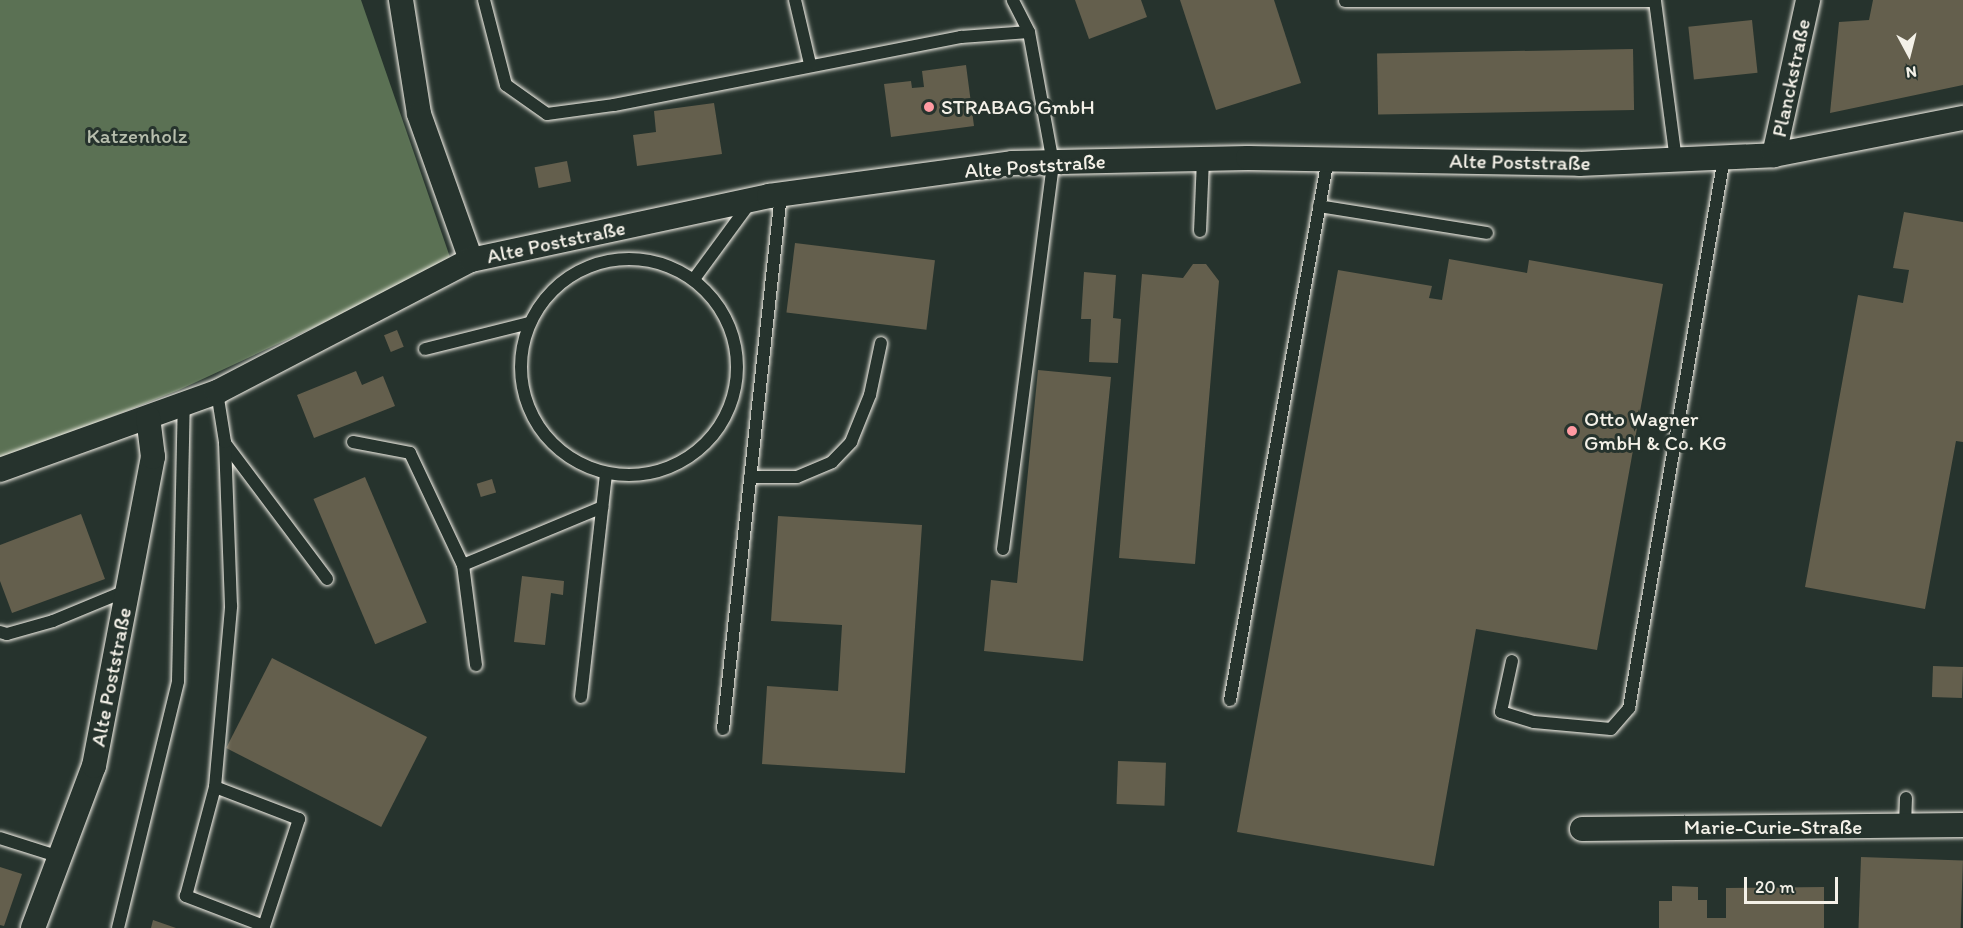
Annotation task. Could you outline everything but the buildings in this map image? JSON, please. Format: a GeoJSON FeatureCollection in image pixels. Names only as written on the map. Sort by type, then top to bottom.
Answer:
{"type":"FeatureCollection","features":[{"type":"Feature","properties":{"kind":"street"},"geometry":{"type":"LineString","coordinates":[[401,0],[419,114],[471,260]]}},
{"type":"Feature","properties":{"kind":"street","name":"Planckstraße"},"geometry":{"type":"LineString","coordinates":[[1774,155],[1808,0]]}},
{"type":"Feature","properties":{"kind":"street","name":"Alte Poststraße"},"geometry":{"type":"LineString","coordinates":[[0,470],[217,392],[471,260],[781,194],[1012,163],[1328,159],[1579,164],[1774,155],[1963,118]]}},
{"type":"Feature","properties":{"kind":"street","name":"Alte Poststraße"},"geometry":{"type":"LineString","coordinates":[[33,928],[94,766],[153,457],[148,417]]}},
{"type":"Feature","properties":{"kind":"street","name":"Marie-Curie-Straße"},"geometry":{"type":"LineString","coordinates":[[1582,829],[1963,825]]}},
{"type":"Feature","properties":{"kind":"lane"},"geometry":{"type":"LineString","coordinates":[[484,0],[506,85],[547,114],[614,105],[810,64],[961,37],[1029,32]]}},
{"type":"Feature","properties":{"kind":"lane"},"geometry":{"type":"LineString","coordinates":[[795,0],[810,64]]}},
{"type":"Feature","properties":{"kind":"lane"},"geometry":{"type":"LineString","coordinates":[[1003,549],[1053,163],[1029,32],[1013,0]]}},
{"type":"Feature","properties":{"kind":"lane"},"geometry":{"type":"LineString","coordinates":[[1345,1],[1655,0],[1676,160]]}},
{"type":"Feature","properties":{"kind":"lane"},"geometry":{"type":"LineString","coordinates":[[1512,661],[1501,712],[1534,722],[1611,729],[1629,708],[1724,158]]}},
{"type":"Feature","properties":{"kind":"lane"},"geometry":{"type":"LineString","coordinates":[[1200,231],[1203,159]]}},
{"type":"Feature","properties":{"kind":"lane"},"geometry":{"type":"LineString","coordinates":[[1230,700],[1328,159]]}},
{"type":"Feature","properties":{"kind":"lane"},"geometry":{"type":"LineString","coordinates":[[723,729],[781,194]]}},
{"type":"Feature","properties":{"kind":"lane"},"geometry":{"type":"LineString","coordinates":[[694,279],[752,200]]}},
{"type":"Feature","properties":{"kind":"lane"},"geometry":{"type":"LineString","coordinates":[[1319,206],[1487,233]]}},
{"type":"Feature","properties":{"kind":"lane"},"geometry":{"type":"LineString","coordinates":[[650,259],[694,279],[727,316],[739,363],[729,411],[699,451],[656,473],[606,474],[571,459],[537,424],[524,398],[520,360],[529,323],[558,283],[601,261],[650,259]]}},
{"type":"Feature","properties":{"kind":"lane"},"geometry":{"type":"LineString","coordinates":[[425,349],[529,323]]}},
{"type":"Feature","properties":{"kind":"lane"},"geometry":{"type":"LineString","coordinates":[[750,477],[797,477],[832,462],[854,433],[870,395],[881,343]]}},
{"type":"Feature","properties":{"kind":"lane"},"geometry":{"type":"LineString","coordinates":[[215,787],[299,819],[264,926],[186,896],[215,787],[231,606],[225,442],[217,392]]}},
{"type":"Feature","properties":{"kind":"lane"},"geometry":{"type":"LineString","coordinates":[[118,928],[178,681],[184,404]]}},
{"type":"Feature","properties":{"kind":"lane"},"geometry":{"type":"LineString","coordinates":[[225,442],[327,579]]}},
{"type":"Feature","properties":{"kind":"lane"},"geometry":{"type":"LineString","coordinates":[[353,442],[410,453],[464,565],[476,665]]}},
{"type":"Feature","properties":{"kind":"lane"},"geometry":{"type":"LineString","coordinates":[[581,697],[606,474]]}},
{"type":"Feature","properties":{"kind":"lane"},"geometry":{"type":"LineString","coordinates":[[464,565],[602,507]]}},
{"type":"Feature","properties":{"kind":"lane"},"geometry":{"type":"LineString","coordinates":[[0,632],[8,634],[53,621],[128,590]]}},
{"type":"Feature","properties":{"kind":"lane"},"geometry":{"type":"LineString","coordinates":[[1905,826],[1906,798]]}},
{"type":"Feature","properties":{"kind":"lane"},"geometry":{"type":"LineString","coordinates":[[0,838],[60,857]]}},
{"type":"Feature","properties":{"kind":"green space","name":"Katzenholz"},"geometry":{"type":"Polygon","coordinates":[[[0,0],[361,0],[452,263],[179,390],[0,461],[0,0]]]}},
{"type":"Feature","properties":{"kind":"place","name":"STRABAG GmbH"},"geometry":{"type":"Point","coordinates":[929,107]}},
{"type":"Feature","properties":{"kind":"place","name":"Otto Wagner GmbH & Co. KG"},"geometry":{"type":"Point","coordinates":[1572,431]}}]}
